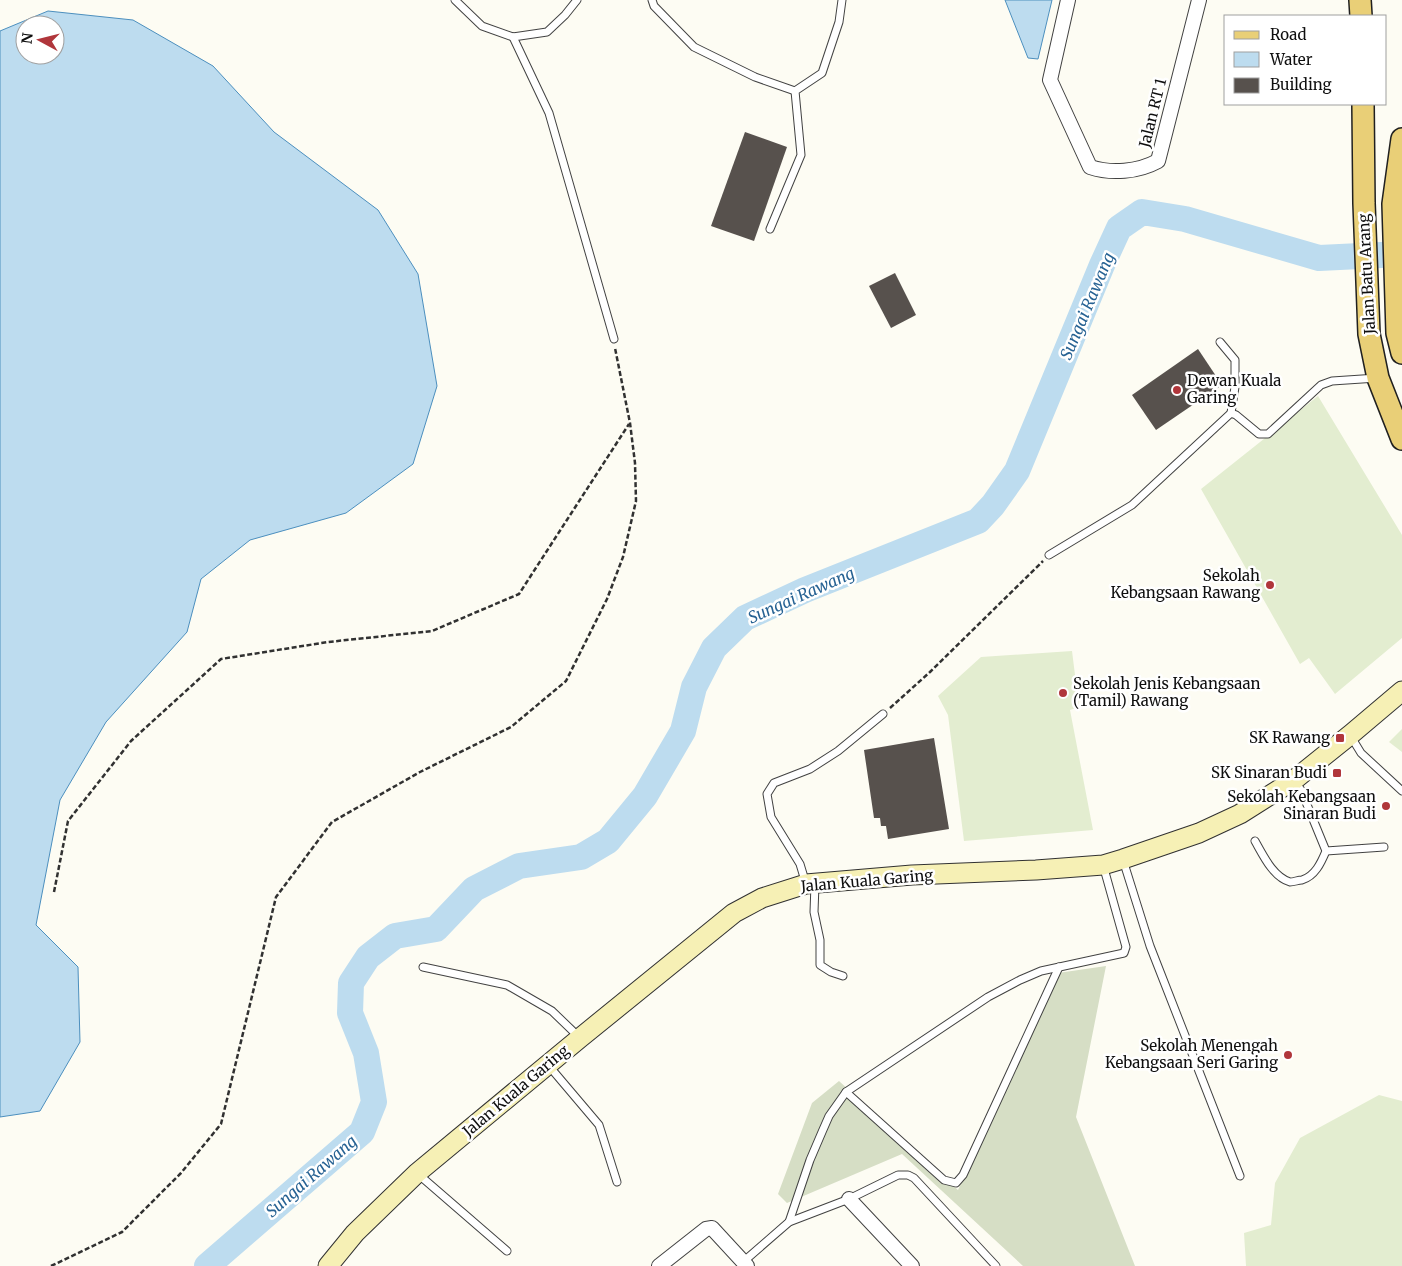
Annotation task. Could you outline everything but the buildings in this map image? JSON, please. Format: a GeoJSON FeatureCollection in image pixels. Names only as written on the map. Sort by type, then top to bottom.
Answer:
{"type":"FeatureCollection","features":[{"type":"Feature","properties":{"kind":"main road"},"geometry":{"type":"LineString","coordinates":[[1360,0],[1361,15]]}},
{"type":"Feature","properties":{"kind":"main road","name":"Jalan Batu Arang"},"geometry":{"type":"LineString","coordinates":[[1363,105],[1366,289],[1369,334],[1378,378],[1402,439]]}},
{"type":"Feature","properties":{"kind":"main road","name":"Jalan Batu Arang"},"geometry":{"type":"LineString","coordinates":[[1402,139],[1392,204],[1397,333],[1402,353]]}},
{"type":"Feature","properties":{"kind":"street","name":"Jalan RT 1"},"geometry":{"type":"LineString","coordinates":[[1068,0],[1050,80],[1090,167],[1104,172],[1145,168],[1158,161],[1199,0]]}},
{"type":"Feature","properties":{"kind":"street","name":"Jalan Kuala Garing"},"geometry":{"type":"LineString","coordinates":[[328,1266],[355,1232],[418,1173],[548,1064],[734,913],[762,898],[810,884],[912,875],[1103,865],[1122,859],[1199,834],[1240,814],[1294,780],[1402,691]]}},
{"type":"Feature","properties":{"kind":"street"},"geometry":{"type":"LineString","coordinates":[[849,1199],[912,1266]]}},
{"type":"Feature","properties":{"kind":"street"},"geometry":{"type":"LineString","coordinates":[[659,1266],[706,1229],[712,1228],[745,1264]]}},
{"type":"Feature","properties":{"kind":"lane"},"geometry":{"type":"LineString","coordinates":[[455,0],[482,26],[513,37],[547,32],[565,15],[577,0]]}},
{"type":"Feature","properties":{"kind":"lane"},"geometry":{"type":"LineString","coordinates":[[652,0],[654,6],[694,47],[755,77],[795,91]]}},
{"type":"Feature","properties":{"kind":"lane"},"geometry":{"type":"LineString","coordinates":[[795,91],[822,73],[839,22],[842,0]]}},
{"type":"Feature","properties":{"kind":"lane"},"geometry":{"type":"LineString","coordinates":[[513,37],[549,113],[614,339]]}},
{"type":"Feature","properties":{"kind":"lane"},"geometry":{"type":"LineString","coordinates":[[770,230],[801,155],[795,91]]}},
{"type":"Feature","properties":{"kind":"lane"},"geometry":{"type":"LineString","coordinates":[[1049,555],[1132,505],[1231,413],[1235,387],[1235,360],[1220,342]]}},
{"type":"Feature","properties":{"kind":"lane"},"geometry":{"type":"LineString","coordinates":[[1231,413],[1259,434],[1268,434],[1321,385],[1332,381],[1378,378]]}},
{"type":"Feature","properties":{"kind":"lane"},"geometry":{"type":"LineString","coordinates":[[843,976],[831,972],[820,965],[820,940],[810,884],[771,817],[767,794],[774,783],[810,769],[838,751],[883,714]]}},
{"type":"Feature","properties":{"kind":"lane"},"geometry":{"type":"LineString","coordinates":[[1350,735],[1361,753],[1402,791]]}},
{"type":"Feature","properties":{"kind":"lane"},"geometry":{"type":"LineString","coordinates":[[1255,841],[1266,860],[1279,876],[1292,882],[1309,878],[1321,865],[1326,851],[1301,790],[1294,780]]}},
{"type":"Feature","properties":{"kind":"lane"},"geometry":{"type":"LineString","coordinates":[[1326,851],[1384,847]]}},
{"type":"Feature","properties":{"kind":"lane"},"geometry":{"type":"LineString","coordinates":[[1122,859],[1150,946],[1240,1176]]}},
{"type":"Feature","properties":{"kind":"lane"},"geometry":{"type":"LineString","coordinates":[[789,1222],[810,1160],[829,1116],[846,1092],[988,998],[1041,971],[1124,953],[1126,947],[1103,865]]}},
{"type":"Feature","properties":{"kind":"lane"},"geometry":{"type":"LineString","coordinates":[[422,966],[507,984],[552,1011],[580,1038]]}},
{"type":"Feature","properties":{"kind":"lane"},"geometry":{"type":"LineString","coordinates":[[846,1092],[944,1180],[956,1184],[963,1175],[1059,967]]}},
{"type":"Feature","properties":{"kind":"lane"},"geometry":{"type":"LineString","coordinates":[[548,1064],[599,1125],[617,1182]]}},
{"type":"Feature","properties":{"kind":"lane"},"geometry":{"type":"LineString","coordinates":[[418,1173],[507,1251]]}},
{"type":"Feature","properties":{"kind":"lane"},"geometry":{"type":"LineString","coordinates":[[745,1264],[789,1222],[849,1199],[898,1175],[908,1175],[914,1178],[996,1266]]}},
{"type":"Feature","properties":{"kind":"path"},"geometry":{"type":"LineString","coordinates":[[51,1266],[122,1232],[181,1173],[221,1124],[276,897],[332,822],[420,772],[512,727],[566,681],[607,599],[623,557],[636,501],[635,463],[630,423],[614,339]]}},
{"type":"Feature","properties":{"kind":"path"},"geometry":{"type":"LineString","coordinates":[[54,892],[68,820],[131,741],[221,659],[328,642],[432,631],[519,594],[630,423]]}},
{"type":"Feature","properties":{"kind":"path"},"geometry":{"type":"LineString","coordinates":[[883,714],[930,672],[1049,555]]}},
{"type":"Feature","properties":{"kind":"green space"},"geometry":{"type":"Polygon","coordinates":[[[1318,396],[1402,535],[1402,638],[1335,694],[1309,658],[1300,664],[1201,489],[1318,396]]]}},
{"type":"Feature","properties":{"kind":"green space"},"geometry":{"type":"Polygon","coordinates":[[[1072,651],[1079,707],[1070,710],[1093,830],[964,841],[948,715],[938,696],[981,657],[1072,651]]]}},
{"type":"Feature","properties":{"kind":"green space"},"geometry":{"type":"Polygon","coordinates":[[[1402,729],[1402,752],[1389,742],[1402,729]]]}},
{"type":"Feature","properties":{"kind":"green space"},"geometry":{"type":"Polygon","coordinates":[[[1106,966],[1076,1117],[1135,1266],[1023,1266],[902,1154],[787,1203],[778,1194],[812,1103],[839,1081],[958,1190],[1058,973],[1106,966]]]}},
{"type":"Feature","properties":{"kind":"green space"},"geometry":{"type":"Polygon","coordinates":[[[1379,1095],[1402,1101],[1402,1266],[1246,1266],[1244,1233],[1271,1225],[1275,1183],[1300,1138],[1379,1095]]]}},
{"type":"Feature","properties":{"kind":"water"},"geometry":{"type":"Polygon","coordinates":[[[1005,0],[1052,0],[1038,59],[1028,58],[1005,0]]]}},
{"type":"Feature","properties":{"kind":"water"},"geometry":{"type":"Polygon","coordinates":[[[48,11],[133,20],[213,66],[274,132],[378,210],[418,274],[437,386],[413,464],[346,513],[250,540],[201,579],[187,632],[106,722],[60,800],[36,925],[78,967],[80,1042],[40,1111],[0,1117],[0,31],[15,25],[15,65],[65,65],[65,15],[38,15],[48,11]]]}},
{"type":"Feature","properties":{"kind":"waterway","name":"Sungai Rawang"},"geometry":{"type":"LineString","coordinates":[[207,1266],[362,1132],[374,1102],[366,1053],[350,1013],[351,983],[368,957],[395,936],[436,929],[474,889],[519,866],[581,857],[608,841],[645,796],[683,731],[694,687],[714,648],[745,618],[805,590],[978,521],[993,505],[1017,471],[1119,228],[1142,212],[1185,219],[1319,258],[1402,254]]}},
{"type":"Feature","properties":{"kind":"place","name":"Dewan Kuala Garing"},"geometry":{"type":"Point","coordinates":[1177,390]}},
{"type":"Feature","properties":{"kind":"place","name":"Sekolah Kebangsaan Rawang"},"geometry":{"type":"Point","coordinates":[1270,585]}},
{"type":"Feature","properties":{"kind":"place","name":"Sekolah Jenis Kebangsaan (Tamil) Rawang"},"geometry":{"type":"Point","coordinates":[1063,693]}},
{"type":"Feature","properties":{"kind":"place","name":"SK Rawang"},"geometry":{"type":"Point","coordinates":[1340,738]}},
{"type":"Feature","properties":{"kind":"place","name":"SK Sinaran Budi"},"geometry":{"type":"Point","coordinates":[1337,773]}},
{"type":"Feature","properties":{"kind":"place","name":"Sekolah Kebangsaan Sinaran Budi"},"geometry":{"type":"Point","coordinates":[1386,806]}},
{"type":"Feature","properties":{"kind":"place","name":"Sekolah Menengah Kebangsaan Seri Garing"},"geometry":{"type":"Point","coordinates":[1288,1055]}}]}
